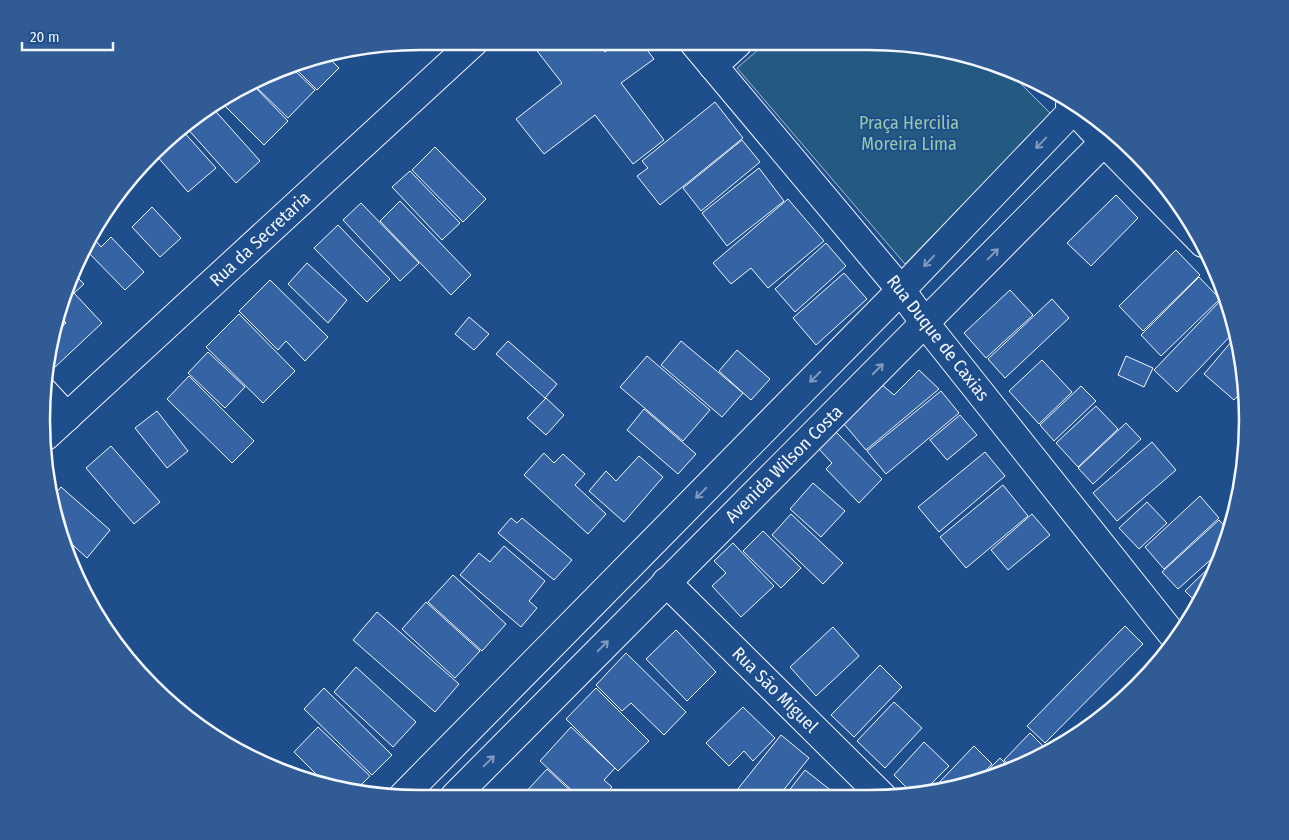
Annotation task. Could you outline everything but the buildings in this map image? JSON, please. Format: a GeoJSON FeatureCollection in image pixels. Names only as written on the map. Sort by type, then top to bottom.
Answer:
{"type":"FeatureCollection","features":[{"type":"Feature","properties":{"kind":"street","name":"Rua da Secretaria"},"geometry":{"type":"LineString","coordinates":[[50,432],[465,50]]}},
{"type":"Feature","properties":{"kind":"street","name":"Rua Duque de Caxias"},"geometry":{"type":"LineString","coordinates":[[700,50],[901,290],[924,322],[1172,633]]}},
{"type":"Feature","properties":{"kind":"street"},"geometry":{"type":"LineString","coordinates":[[713,66],[730,50]]}},
{"type":"Feature","properties":{"kind":"street"},"geometry":{"type":"LineString","coordinates":[[409,790],[901,290],[1071,110]]}},
{"type":"Feature","properties":{"kind":"street","name":"Avenida Wilson Costa"},"geometry":{"type":"LineString","coordinates":[[461,790],[1108,138]]}},
{"type":"Feature","properties":{"kind":"street"},"geometry":{"type":"LineString","coordinates":[[1115,144],[1176,212]]}},
{"type":"Feature","properties":{"kind":"street"},"geometry":{"type":"LineString","coordinates":[[51,400],[67,417]]}},
{"type":"Feature","properties":{"kind":"street","name":"Rua São Miguel"},"geometry":{"type":"LineString","coordinates":[[666,582],[876,790]]}},
{"type":"Feature","properties":{"kind":"green space","name":"Praça Hercilia Moreira Lima"},"geometry":{"type":"Polygon","coordinates":[[[758,50],[869,50],[917,53],[965,63],[1018,81],[1051,114],[905,264],[737,68],[758,50]]]}}]}
